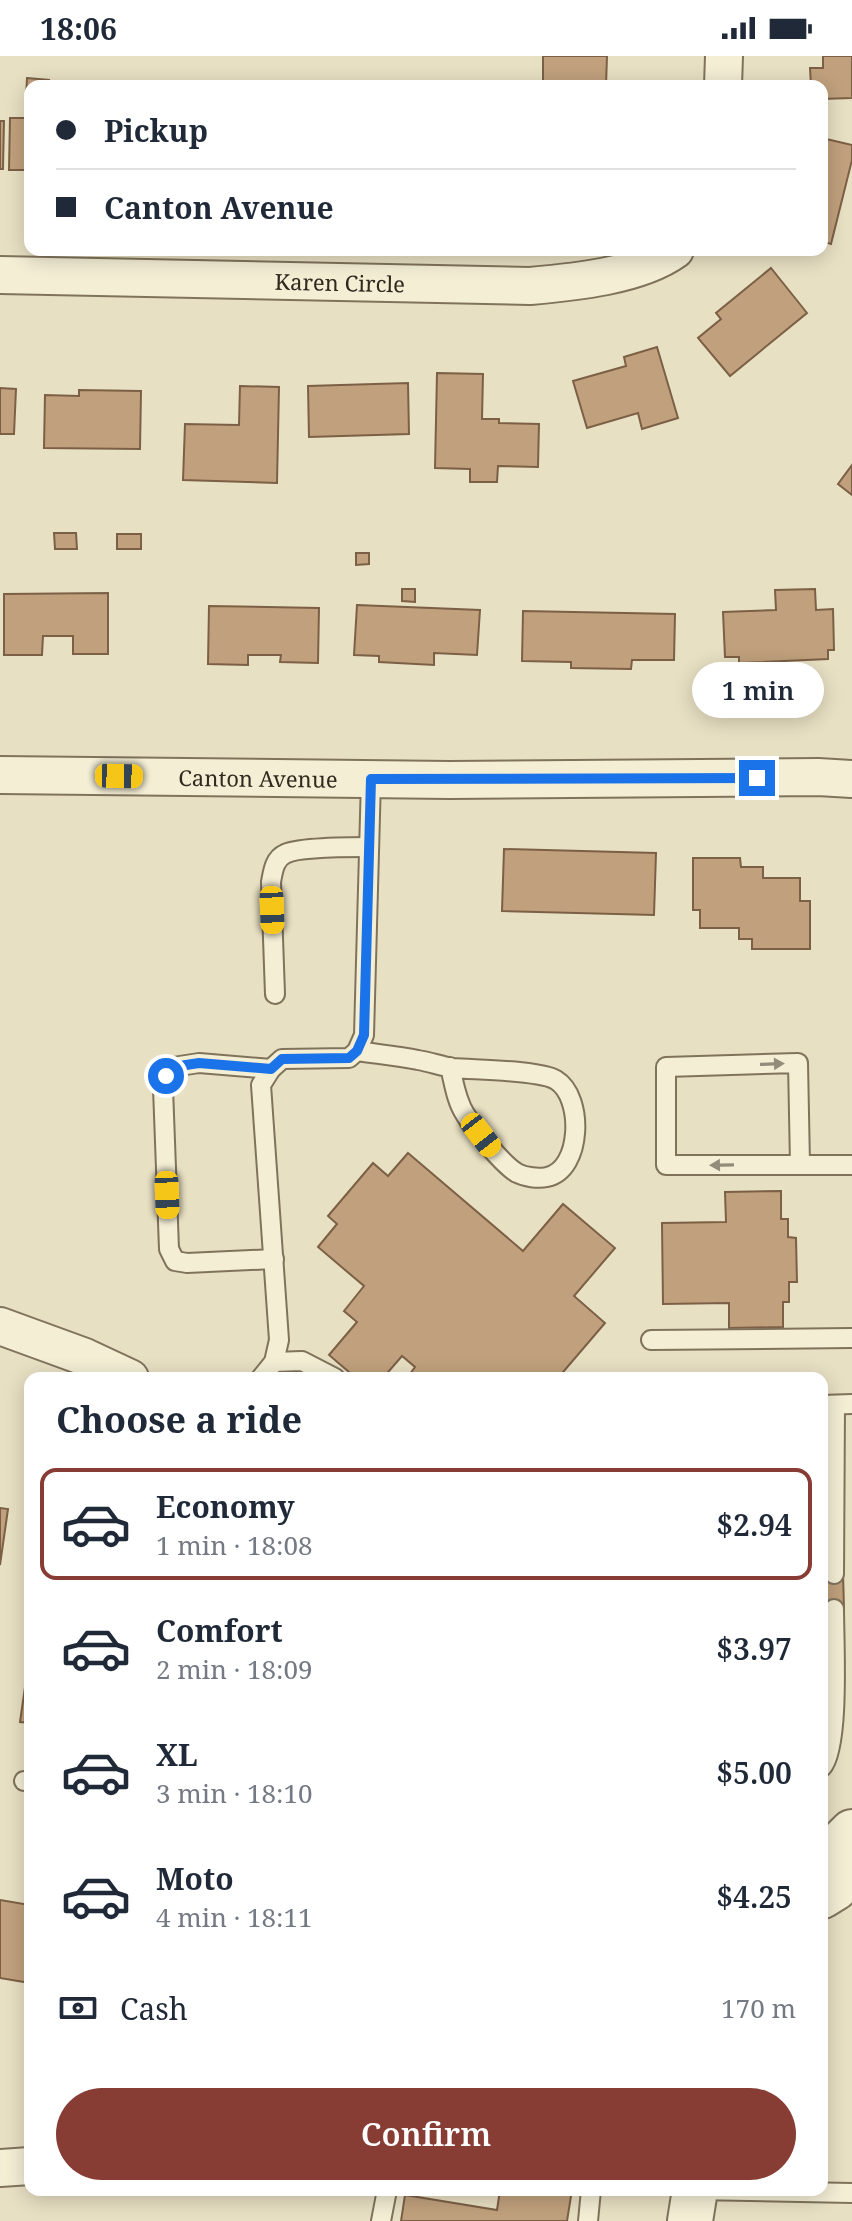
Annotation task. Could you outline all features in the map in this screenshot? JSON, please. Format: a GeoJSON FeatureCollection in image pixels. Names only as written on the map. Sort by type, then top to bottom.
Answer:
{"type":"FeatureCollection","features":[{"type":"Feature","properties":{"kind":"street"},"geometry":{"type":"LineString","coordinates":[[723,80],[724,56]]}},
{"type":"Feature","properties":{"kind":"street","name":"Karen Circle"},"geometry":{"type":"LineString","coordinates":[[0,275],[530,286],[566,283],[638,268],[666,256]]}},
{"type":"Feature","properties":{"kind":"street","name":"Canton Avenue"},"geometry":{"type":"LineString","coordinates":[[0,775],[852,779]]}},
{"type":"Feature","properties":{"kind":"street"},"geometry":{"type":"LineString","coordinates":[[0,1326],[117,1372]]}},
{"type":"Feature","properties":{"kind":"street"},"geometry":{"type":"LineString","coordinates":[[835,1883],[842,1842],[852,1832]]}},
{"type":"Feature","properties":{"kind":"street"},"geometry":{"type":"LineString","coordinates":[[0,2168],[24,2166]]}},
{"type":"Feature","properties":{"kind":"street"},"geometry":{"type":"LineString","coordinates":[[690,2221],[694,2196]]}},
{"type":"Feature","properties":{"kind":"lane"},"geometry":{"type":"LineString","coordinates":[[266,1372],[274,1362],[279,1340],[261,1085],[282,1059],[349,1058],[357,1051],[364,1035],[371,779]]}},
{"type":"Feature","properties":{"kind":"lane"},"geometry":{"type":"LineString","coordinates":[[275,994],[271,882],[274,865],[285,854],[316,849],[369,847]]}},
{"type":"Feature","properties":{"kind":"lane"},"geometry":{"type":"LineString","coordinates":[[357,1051],[450,1067],[537,1075],[556,1080],[570,1095],[576,1118],[573,1151],[563,1169],[548,1177],[532,1177],[517,1173],[498,1156],[465,1114],[450,1067]]}},
{"type":"Feature","properties":{"kind":"lane"},"geometry":{"type":"LineString","coordinates":[[271,1069],[199,1063],[173,1067],[166,1076],[163,1088],[169,1249],[175,1261],[274,1259]]}},
{"type":"Feature","properties":{"kind":"lane"},"geometry":{"type":"LineString","coordinates":[[800,1164],[798,1063],[666,1067],[666,1165],[852,1165]]}},
{"type":"Feature","properties":{"kind":"lane"},"geometry":{"type":"LineString","coordinates":[[651,1340],[852,1338]]}},
{"type":"Feature","properties":{"kind":"lane"},"geometry":{"type":"LineString","coordinates":[[274,1362],[302,1361],[323,1372]]}},
{"type":"Feature","properties":{"kind":"lane"},"geometry":{"type":"LineString","coordinates":[[834,1574],[836,1405]]}},
{"type":"Feature","properties":{"kind":"lane"},"geometry":{"type":"LineString","coordinates":[[828,1754],[833,1733],[828,1684],[834,1609]]}},
{"type":"Feature","properties":{"kind":"lane"},"geometry":{"type":"LineString","coordinates":[[828,2193],[852,2193]]}},
{"type":"Feature","properties":{"kind":"lane"},"geometry":{"type":"LineString","coordinates":[[381,2221],[386,2196]]}},
{"type":"Feature","properties":{"kind":"lane"},"geometry":{"type":"LineString","coordinates":[[588,2221],[590,2196]]}},
{"type":"Feature","properties":{"kind":"building"},"geometry":{"type":"Polygon","coordinates":[[[543,56],[607,56],[606,80],[543,80],[543,56]]]}},
{"type":"Feature","properties":{"kind":"building"},"geometry":{"type":"Polygon","coordinates":[[[823,56],[852,56],[852,98],[828,99],[828,80],[811,80],[810,68],[823,68],[823,56]]]}},
{"type":"Feature","properties":{"kind":"building"},"geometry":{"type":"Polygon","coordinates":[[[10,118],[24,118],[24,170],[9,170],[10,118]]]}},
{"type":"Feature","properties":{"kind":"building"},"geometry":{"type":"Polygon","coordinates":[[[0,121],[4,121],[3,169],[0,169],[0,121]]]}},
{"type":"Feature","properties":{"kind":"building"},"geometry":{"type":"Polygon","coordinates":[[[828,139],[852,145],[852,160],[831,244],[828,243],[828,139]]]}},
{"type":"Feature","properties":{"kind":"building"},"geometry":{"type":"Polygon","coordinates":[[[771,268],[807,313],[730,376],[698,338],[721,319],[716,313],[771,268]]]}},
{"type":"Feature","properties":{"kind":"building"},"geometry":{"type":"Polygon","coordinates":[[[657,347],[678,418],[642,429],[638,413],[587,428],[573,381],[626,366],[624,357],[657,347]]]}},
{"type":"Feature","properties":{"kind":"building"},"geometry":{"type":"Polygon","coordinates":[[[437,373],[483,374],[482,419],[499,419],[499,423],[539,424],[538,467],[498,466],[497,482],[470,482],[470,469],[435,468],[437,373]]]}},
{"type":"Feature","properties":{"kind":"building"},"geometry":{"type":"Polygon","coordinates":[[[408,383],[409,434],[309,437],[308,386],[408,383]]]}},
{"type":"Feature","properties":{"kind":"building"},"geometry":{"type":"Polygon","coordinates":[[[240,386],[279,387],[277,483],[183,480],[185,424],[239,425],[240,386]]]}},
{"type":"Feature","properties":{"kind":"building"},"geometry":{"type":"Polygon","coordinates":[[[0,388],[16,389],[14,434],[0,434],[0,388]]]}},
{"type":"Feature","properties":{"kind":"building"},"geometry":{"type":"Polygon","coordinates":[[[79,390],[141,391],[140,449],[44,448],[45,395],[79,396],[79,390]]]}},
{"type":"Feature","properties":{"kind":"building"},"geometry":{"type":"Polygon","coordinates":[[[852,465],[852,495],[838,484],[852,465]]]}},
{"type":"Feature","properties":{"kind":"building"},"geometry":{"type":"Polygon","coordinates":[[[54,533],[76,533],[77,549],[55,549],[54,533]]]}},
{"type":"Feature","properties":{"kind":"building"},"geometry":{"type":"Polygon","coordinates":[[[117,534],[141,534],[141,549],[117,549],[117,534]]]}},
{"type":"Feature","properties":{"kind":"building"},"geometry":{"type":"Polygon","coordinates":[[[356,553],[369,553],[369,564],[356,565],[356,553]]]}},
{"type":"Feature","properties":{"kind":"building"},"geometry":{"type":"Polygon","coordinates":[[[402,589],[415,589],[415,602],[402,601],[402,589]]]}},
{"type":"Feature","properties":{"kind":"building"},"geometry":{"type":"Polygon","coordinates":[[[815,589],[816,610],[833,609],[834,650],[828,650],[828,659],[739,663],[739,657],[725,657],[723,612],[776,610],[775,590],[815,589]]]}},
{"type":"Feature","properties":{"kind":"building"},"geometry":{"type":"Polygon","coordinates":[[[108,593],[108,654],[73,654],[73,636],[43,636],[42,655],[4,655],[4,594],[108,593]]]}},
{"type":"Feature","properties":{"kind":"building"},"geometry":{"type":"Polygon","coordinates":[[[357,605],[480,610],[477,655],[434,653],[434,665],[379,662],[379,656],[354,655],[357,605]]]}},
{"type":"Feature","properties":{"kind":"building"},"geometry":{"type":"Polygon","coordinates":[[[209,606],[319,608],[318,663],[280,662],[281,655],[248,655],[248,665],[208,664],[209,606]]]}},
{"type":"Feature","properties":{"kind":"building"},"geometry":{"type":"Polygon","coordinates":[[[523,611],[675,614],[674,660],[632,660],[631,669],[571,668],[571,662],[522,661],[523,611]]]}},
{"type":"Feature","properties":{"kind":"building"},"geometry":{"type":"Polygon","coordinates":[[[504,849],[656,853],[654,915],[502,911],[504,849]]]}},
{"type":"Feature","properties":{"kind":"building"},"geometry":{"type":"Polygon","coordinates":[[[693,858],[740,858],[741,867],[763,867],[763,878],[800,878],[800,901],[810,901],[810,949],[752,949],[752,939],[739,939],[739,928],[700,928],[700,910],[693,910],[693,858]]]}},
{"type":"Feature","properties":{"kind":"building"},"geometry":{"type":"Polygon","coordinates":[[[408,1153],[523,1251],[563,1204],[615,1248],[574,1296],[605,1323],[563,1372],[411,1372],[415,1367],[402,1356],[388,1372],[349,1372],[329,1355],[357,1322],[344,1311],[364,1286],[318,1247],[337,1224],[328,1216],[373,1163],[388,1176],[408,1153]]]}},
{"type":"Feature","properties":{"kind":"building"},"geometry":{"type":"Polygon","coordinates":[[[781,1191],[781,1219],[788,1219],[788,1237],[796,1238],[797,1282],[789,1282],[789,1302],[783,1302],[783,1327],[729,1328],[729,1303],[663,1304],[662,1223],[726,1222],[725,1192],[781,1191]]]}},
{"type":"Feature","properties":{"kind":"building"},"geometry":{"type":"Polygon","coordinates":[[[0,1508],[8,1509],[0,1565],[0,1508]]]}},
{"type":"Feature","properties":{"kind":"building"},"geometry":{"type":"Polygon","coordinates":[[[843,1573],[844,1609],[828,1609],[828,1574],[843,1573]]]}},
{"type":"Feature","properties":{"kind":"building"},"geometry":{"type":"Polygon","coordinates":[[[24,1694],[24,1722],[20,1722],[24,1694]]]}},
{"type":"Feature","properties":{"kind":"building"},"geometry":{"type":"Polygon","coordinates":[[[0,1900],[24,1904],[24,1982],[0,1978],[0,1900]]]}},
{"type":"Feature","properties":{"kind":"building"},"geometry":{"type":"Polygon","coordinates":[[[405,2196],[497,2210],[499,2196],[571,2196],[567,2221],[401,2221],[405,2196]]]}},
{"type":"Feature","properties":{"kind":"route"},"geometry":{"type":"LineString","coordinates":[[166,1076],[173,1067],[199,1063],[271,1069],[282,1059],[349,1058],[357,1051],[364,1035],[371,779],[757,778]]}}]}
